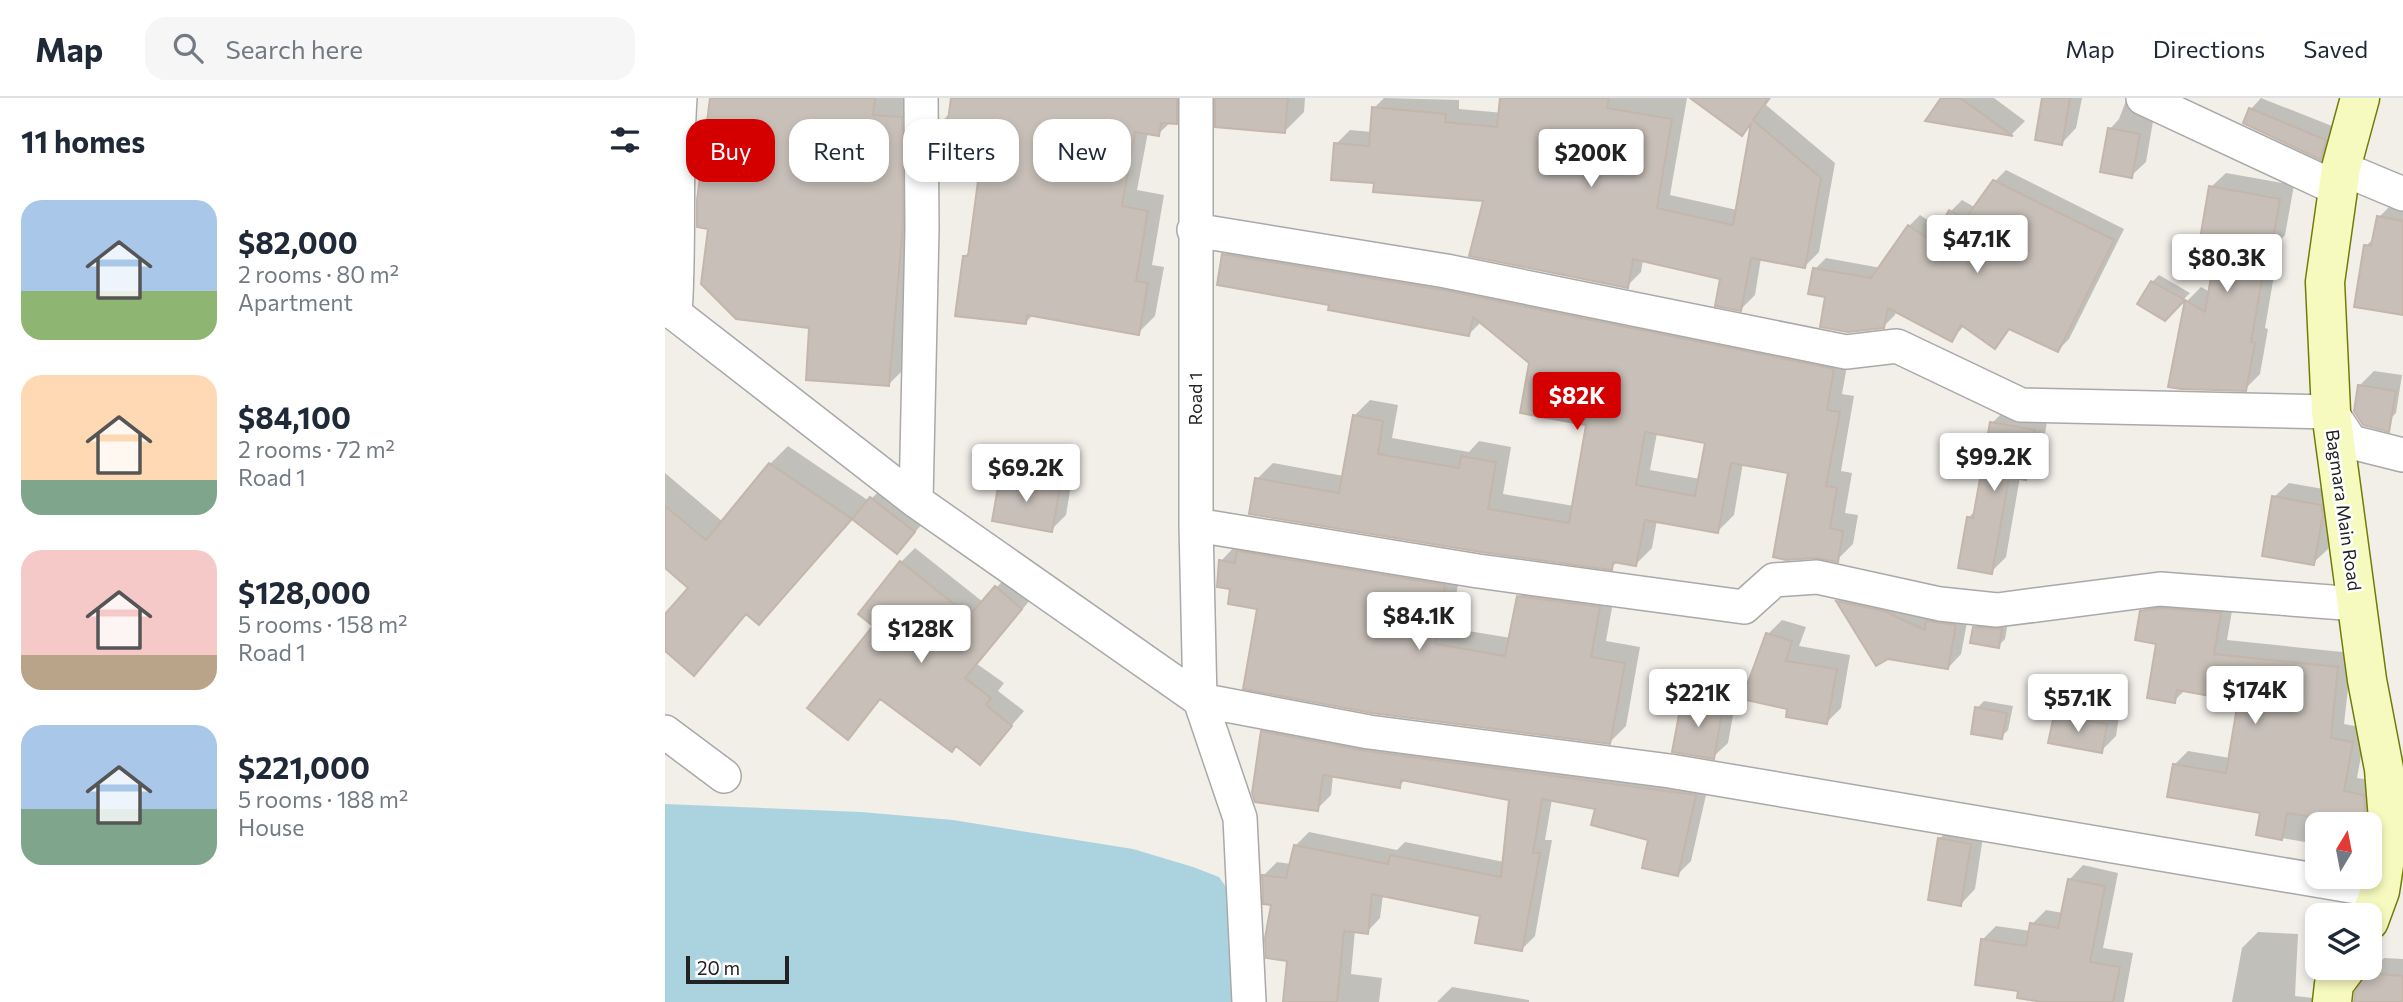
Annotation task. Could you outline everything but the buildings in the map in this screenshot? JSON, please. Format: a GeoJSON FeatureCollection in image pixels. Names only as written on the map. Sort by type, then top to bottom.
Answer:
{"type":"FeatureCollection","features":[{"type":"Feature","properties":{"kind":"street"},"geometry":{"type":"LineString","coordinates":[[680,98],[677,139],[679,252],[670,310],[916,501],[1200,700],[1369,732],[1670,771],[2359,903]]}},
{"type":"Feature","properties":{"kind":"street"},"geometry":{"type":"LineString","coordinates":[[916,501],[922,229],[921,98]]}},
{"type":"Feature","properties":{"kind":"street","name":"Road 1"},"geometry":{"type":"LineString","coordinates":[[1196,98],[1194,230],[1200,700],[1240,818],[1249,1002]]}},
{"type":"Feature","properties":{"kind":"street"},"geometry":{"type":"LineString","coordinates":[[2143,98],[2339,179],[2403,194]]}},
{"type":"Feature","properties":{"kind":"street","name":"Bagmara Main Road"},"geometry":{"type":"LineString","coordinates":[[2360,98],[2339,179],[2325,282],[2331,412],[2386,794],[2389,832],[2376,903]]}},
{"type":"Feature","properties":{"kind":"street"},"geometry":{"type":"LineString","coordinates":[[1194,230],[1446,271],[1846,352],[1897,346],[2021,405],[2331,412],[2351,442],[2403,455]]}},
{"type":"Feature","properties":{"kind":"street"},"geometry":{"type":"LineString","coordinates":[[1196,525],[1478,571],[1744,607],[1774,580],[1817,577],[1940,604],[1997,610],[2160,589],[2357,604]]}},
{"type":"Feature","properties":{"kind":"street"},"geometry":{"type":"LineString","coordinates":[[665,732],[725,776]]}},
{"type":"Feature","properties":{"kind":"street"},"geometry":{"type":"LineString","coordinates":[[2332,1002],[2337,980]]}},
{"type":"Feature","properties":{"kind":"water"},"geometry":{"type":"Polygon","coordinates":[[[665,804],[861,812],[953,820],[1133,849],[1193,867],[1219,877],[1231,894],[1240,1002],[665,1002],[665,804]]]}}]}
